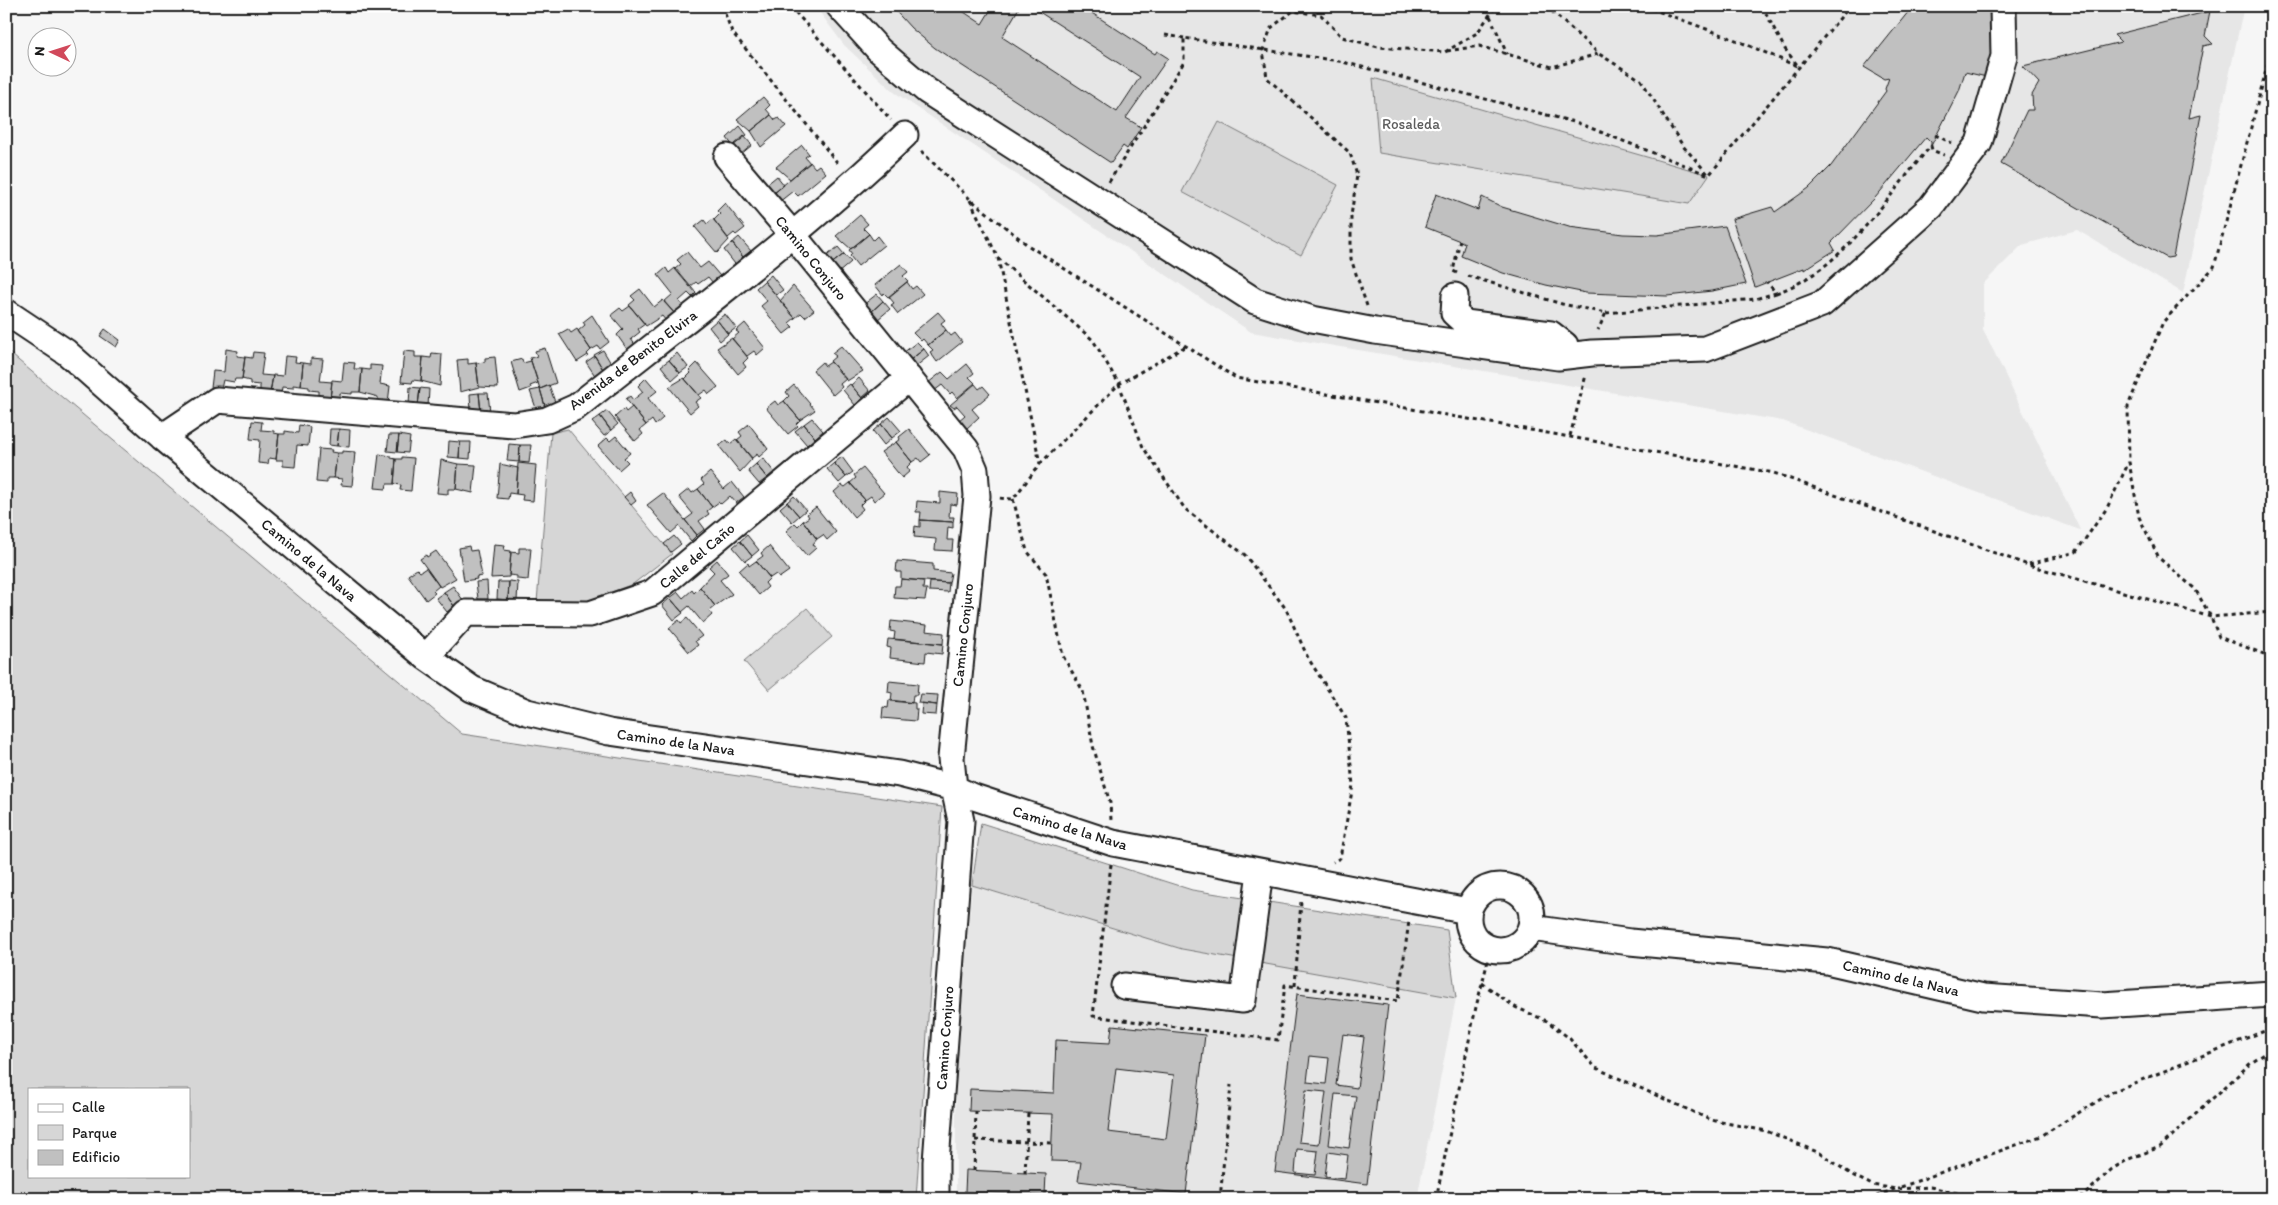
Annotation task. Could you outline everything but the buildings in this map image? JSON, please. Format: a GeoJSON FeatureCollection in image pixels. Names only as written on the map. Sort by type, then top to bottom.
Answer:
{"type":"FeatureCollection","features":[{"type":"Feature","properties":{"kind":"street"},"geometry":{"type":"LineString","coordinates":[[839,6],[879,50],[927,91],[1255,300],[1312,319],[1376,331],[1558,357],[1590,353],[1705,349],[1822,304],[1931,207],[1979,143],[2004,56],[2003,6]]}},
{"type":"Feature","properties":{"kind":"street","name":"Avenida de Benito Elvira"},"geometry":{"type":"LineString","coordinates":[[162,437],[217,400],[514,425],[547,420],[576,407],[793,235],[854,183],[905,135]]}},
{"type":"Feature","properties":{"kind":"street","name":"Camino Conjuro"},"geometry":{"type":"LineString","coordinates":[[727,157],[793,235],[966,449],[976,470],[978,496],[951,758],[954,788],[961,822],[936,1162],[936,1199]]}},
{"type":"Feature","properties":{"kind":"street"},"geometry":{"type":"LineString","coordinates":[[1455,296],[1454,313],[1465,323],[1551,334],[1565,345],[1558,357]]}},
{"type":"Feature","properties":{"kind":"street","name":"Camino de la Nava"},"geometry":{"type":"LineString","coordinates":[[6,312],[66,352],[162,437],[426,657],[472,689],[527,712],[609,732],[899,774],[954,788],[971,796],[1113,843],[1468,911]]}},
{"type":"Feature","properties":{"kind":"street","name":"Calle del Caño"},"geometry":{"type":"LineString","coordinates":[[426,657],[466,614],[590,614],[652,593],[909,378]]}},
{"type":"Feature","properties":{"kind":"street"},"geometry":{"type":"LineString","coordinates":[[1124,986],[1243,1000],[1260,872]]}},
{"type":"Feature","properties":{"kind":"street"},"geometry":{"type":"LineString","coordinates":[[1495,886],[1508,887],[1520,893],[1528,902],[1532,915],[1531,928],[1525,939],[1515,947],[1503,951],[1491,949],[1480,944],[1472,935],[1468,924],[1468,911],[1474,900],[1483,891],[1495,886]]}},
{"type":"Feature","properties":{"kind":"street","name":"Camino de la Nava"},"geometry":{"type":"LineString","coordinates":[[1531,928],[1630,942],[1827,961],[1983,997],[2102,1005],[2272,994]]}},
{"type":"Feature","properties":{"kind":"path"},"geometry":{"type":"LineString","coordinates":[[722,6],[732,32],[854,183]]}},
{"type":"Feature","properties":{"kind":"path"},"geometry":{"type":"LineString","coordinates":[[790,6],[905,135],[970,199],[1029,246],[1236,378],[1774,472],[2028,564],[2211,617],[2272,612]]}},
{"type":"Feature","properties":{"kind":"path"},"geometry":{"type":"LineString","coordinates":[[1445,52],[1477,33],[1496,6]]}},
{"type":"Feature","properties":{"kind":"path"},"geometry":{"type":"LineString","coordinates":[[1546,6],[1599,54],[1641,80],[1683,146],[1709,175]]}},
{"type":"Feature","properties":{"kind":"path"},"geometry":{"type":"LineString","coordinates":[[1644,6],[1731,38],[1799,67]]}},
{"type":"Feature","properties":{"kind":"path"},"geometry":{"type":"LineString","coordinates":[[1762,6],[1785,49],[1799,67]]}},
{"type":"Feature","properties":{"kind":"path"},"geometry":{"type":"LineString","coordinates":[[1709,175],[1850,6]]}},
{"type":"Feature","properties":{"kind":"path"},"geometry":{"type":"LineString","coordinates":[[1376,331],[1351,259],[1351,216],[1357,175],[1350,153],[1267,78],[1263,50],[1271,28],[1293,11],[1321,15],[1342,37],[1378,47],[1445,52],[1479,46],[1552,67],[1599,54]]}},
{"type":"Feature","properties":{"kind":"path"},"geometry":{"type":"LineString","coordinates":[[1489,16],[1508,54]]}},
{"type":"Feature","properties":{"kind":"path"},"geometry":{"type":"LineString","coordinates":[[1165,35],[1339,61],[1578,123],[1709,175]]}},
{"type":"Feature","properties":{"kind":"path"},"geometry":{"type":"LineString","coordinates":[[1098,200],[1184,62],[1184,38]]}},
{"type":"Feature","properties":{"kind":"path"},"geometry":{"type":"LineString","coordinates":[[2272,48],[2214,267],[2163,322],[2128,406],[2129,462],[2139,517],[2159,558],[2195,589],[2211,617],[2219,636],[2272,657]]}},
{"type":"Feature","properties":{"kind":"path"},"geometry":{"type":"LineString","coordinates":[[1936,135],[1958,146]]}},
{"type":"Feature","properties":{"kind":"path"},"geometry":{"type":"LineString","coordinates":[[1460,240],[1453,272],[1562,304],[1606,313],[1755,299],[1796,286],[1849,246],[1931,146],[1932,150],[1948,156]]}},
{"type":"Feature","properties":{"kind":"path"},"geometry":{"type":"LineString","coordinates":[[970,199],[998,258],[1040,464]]}},
{"type":"Feature","properties":{"kind":"path"},"geometry":{"type":"LineString","coordinates":[[998,258],[1093,340],[1120,384],[1143,447],[1186,509],[1245,555],[1286,609],[1308,658],[1346,718],[1353,785],[1340,858],[1302,880],[1295,986]]}},
{"type":"Feature","properties":{"kind":"path"},"geometry":{"type":"LineString","coordinates":[[1768,282],[1776,293]]}},
{"type":"Feature","properties":{"kind":"path"},"geometry":{"type":"LineString","coordinates":[[1570,436],[1590,353],[1606,313]]}},
{"type":"Feature","properties":{"kind":"path"},"geometry":{"type":"LineString","coordinates":[[1013,499],[1040,464],[1120,384],[1186,346]]}},
{"type":"Feature","properties":{"kind":"path"},"geometry":{"type":"LineString","coordinates":[[2028,564],[2076,552],[2107,508],[2129,462]]}},
{"type":"Feature","properties":{"kind":"path"},"geometry":{"type":"LineString","coordinates":[[978,496],[1013,499]]}},
{"type":"Feature","properties":{"kind":"path"},"geometry":{"type":"LineString","coordinates":[[1013,499],[1027,550],[1046,574],[1062,656],[1083,691],[1093,746],[1110,803],[1113,843]]}},
{"type":"Feature","properties":{"kind":"path"},"geometry":{"type":"LineString","coordinates":[[1436,1199],[1491,949]]}},
{"type":"Feature","properties":{"kind":"path"},"geometry":{"type":"LineString","coordinates":[[1482,983],[1515,1007],[1547,1021],[1569,1038],[1596,1068],[1711,1120],[1766,1131],[1820,1153],[1854,1176],[1872,1185],[1896,1189],[1930,1187],[1985,1199]]}},
{"type":"Feature","properties":{"kind":"path"},"geometry":{"type":"LineString","coordinates":[[1869,1199],[2041,1136],[2114,1092],[2272,1028]]}},
{"type":"Feature","properties":{"kind":"path"},"geometry":{"type":"LineString","coordinates":[[2080,1199],[2112,1170],[2129,1160],[2160,1147],[2251,1063],[2272,1049]]}},
{"type":"Feature","properties":{"kind":"path"},"geometry":{"type":"LineString","coordinates":[[1220,1199],[1231,1086]]}},
{"type":"Feature","properties":{"kind":"path"},"geometry":{"type":"LineString","coordinates":[[974,1171],[976,1111]]}},
{"type":"Feature","properties":{"kind":"path"},"geometry":{"type":"LineString","coordinates":[[1025,1173],[1028,1113]]}},
{"type":"Feature","properties":{"kind":"path"},"geometry":{"type":"LineString","coordinates":[[975,1140],[1052,1143]]}},
{"type":"Feature","properties":{"kind":"shaded area"},"geometry":{"type":"Polygon","coordinates":[[[815,6],[2244,6],[2183,293],[2077,230],[2022,245],[1983,284],[1983,329],[2080,530],[1783,421],[1251,332],[894,92],[844,45],[815,6]]]}},
{"type":"Feature","properties":{"kind":"shaded area"},"geometry":{"type":"Polygon","coordinates":[[[972,885],[1182,949],[1456,998],[1417,1199],[956,1199],[956,1066],[972,885]]]}},
{"type":"Feature","properties":{"kind":"green space","name":"Rosaleda"},"geometry":{"type":"Polygon","coordinates":[[[1373,78],[1709,175],[1689,204],[1379,153],[1373,78]]]}},
{"type":"Feature","properties":{"kind":"green space"},"geometry":{"type":"Polygon","coordinates":[[[1219,122],[1338,185],[1301,255],[1182,192],[1219,122]]]}},
{"type":"Feature","properties":{"kind":"green space"},"geometry":{"type":"Polygon","coordinates":[[[6,350],[462,734],[942,807],[916,1199],[6,1199],[6,350]]]}},
{"type":"Feature","properties":{"kind":"green space"},"geometry":{"type":"Polygon","coordinates":[[[568,429],[672,554],[633,584],[587,601],[537,602],[551,433],[568,429]]]}},
{"type":"Feature","properties":{"kind":"green space"},"geometry":{"type":"Polygon","coordinates":[[[807,608],[832,637],[769,690],[744,661],[807,608]]]}},
{"type":"Feature","properties":{"kind":"green space"},"geometry":{"type":"Polygon","coordinates":[[[981,823],[1192,890],[1447,930],[1456,998],[1182,949],[972,885],[981,823]]]}}]}
